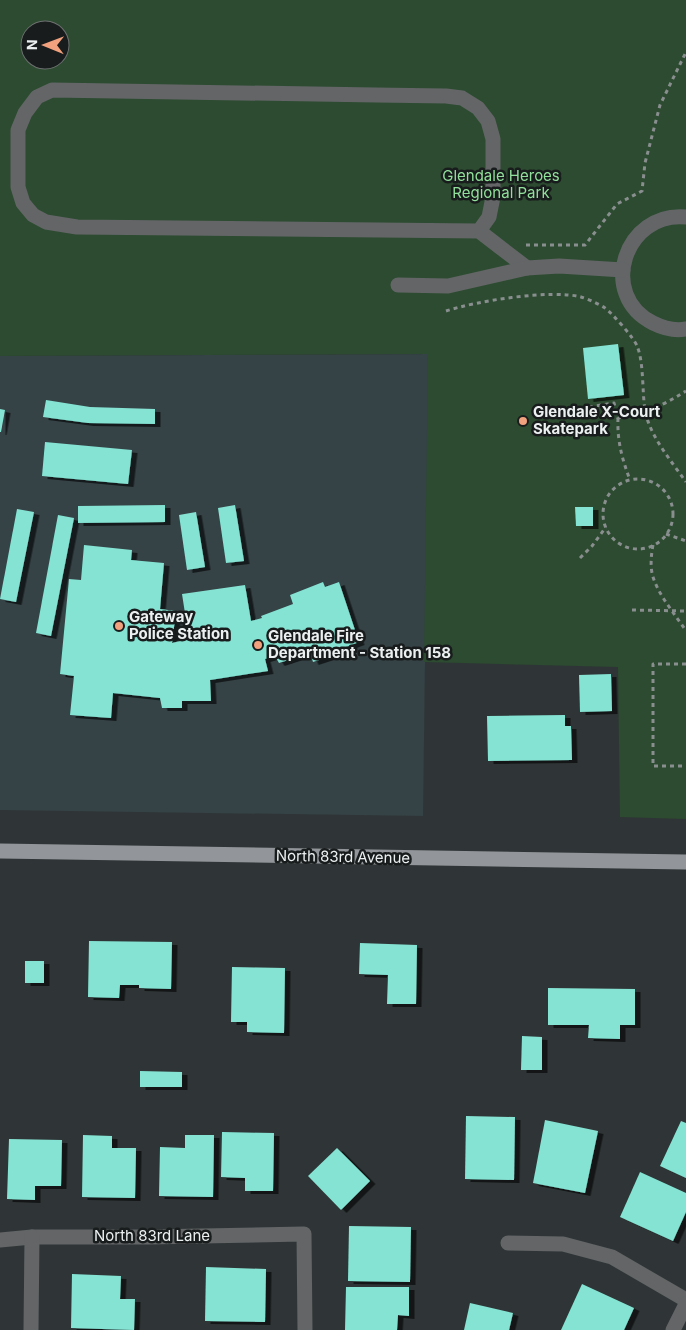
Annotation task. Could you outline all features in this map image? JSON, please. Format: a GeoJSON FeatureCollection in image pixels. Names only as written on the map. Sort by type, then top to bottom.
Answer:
{"type":"FeatureCollection","features":[{"type":"Feature","properties":{"kind":"main road","name":"North 83rd Avenue"},"geometry":{"type":"LineString","coordinates":[[0,851],[686,862]]}},
{"type":"Feature","properties":{"kind":"street"},"geometry":{"type":"LineString","coordinates":[[479,231],[489,217],[493,197],[493,139],[488,121],[478,108],[462,98],[446,96],[52,90],[37,98],[25,113],[18,130],[18,187],[23,203],[33,215],[46,222],[76,227],[479,231],[527,268]]}},
{"type":"Feature","properties":{"kind":"street"},"geometry":{"type":"LineString","coordinates":[[685,212],[649,225],[636,237],[626,252],[622,270],[628,298],[632,306],[646,319],[662,327],[686,329]]}},
{"type":"Feature","properties":{"kind":"street"},"geometry":{"type":"LineString","coordinates":[[398,285],[448,286],[527,268],[559,266],[622,270]]}},
{"type":"Feature","properties":{"kind":"street","name":"North 83rd Lane"},"geometry":{"type":"LineString","coordinates":[[0,1240],[32,1237],[304,1234],[305,1330]]}},
{"type":"Feature","properties":{"kind":"street"},"geometry":{"type":"LineString","coordinates":[[31,1330],[32,1237]]}},
{"type":"Feature","properties":{"kind":"street"},"geometry":{"type":"LineString","coordinates":[[508,1243],[563,1244],[612,1257],[686,1300]]}},
{"type":"Feature","properties":{"kind":"street"},"geometry":{"type":"LineString","coordinates":[[673,1330],[686,1304]]}},
{"type":"Feature","properties":{"kind":"path"},"geometry":{"type":"LineString","coordinates":[[526,244],[585,245],[617,204],[642,192],[646,163],[660,105],[686,52]]}},
{"type":"Feature","properties":{"kind":"path"},"geometry":{"type":"LineString","coordinates":[[446,311],[495,300],[558,294],[582,297],[605,308],[637,346],[641,363],[645,412],[652,432],[686,482]]}},
{"type":"Feature","properties":{"kind":"path"},"geometry":{"type":"LineString","coordinates":[[618,418],[663,406],[686,391]]}},
{"type":"Feature","properties":{"kind":"path"},"geometry":{"type":"LineString","coordinates":[[589,407],[614,403],[618,418],[617,435],[623,462],[630,480]]}},
{"type":"Feature","properties":{"kind":"path"},"geometry":{"type":"LineString","coordinates":[[630,480],[643,480],[655,483],[668,497],[672,509],[672,518],[666,535],[653,546],[636,549],[624,546],[612,538],[606,527],[603,511],[606,500],[613,490],[630,480]]}},
{"type":"Feature","properties":{"kind":"path"},"geometry":{"type":"LineString","coordinates":[[580,558],[606,527]]}},
{"type":"Feature","properties":{"kind":"path"},"geometry":{"type":"LineString","coordinates":[[666,535],[686,541]]}},
{"type":"Feature","properties":{"kind":"path"},"geometry":{"type":"LineString","coordinates":[[653,546],[651,564],[653,577],[661,593],[686,630]]}},
{"type":"Feature","properties":{"kind":"path"},"geometry":{"type":"LineString","coordinates":[[632,610],[686,611]]}},
{"type":"Feature","properties":{"kind":"path"},"geometry":{"type":"LineString","coordinates":[[686,664],[653,664],[652,766],[686,766]]}},
{"type":"Feature","properties":{"kind":"shaded area"},"geometry":{"type":"Polygon","coordinates":[[[429,354],[423,816],[0,810],[0,356],[429,354]]]}},
{"type":"Feature","properties":{"kind":"green space","name":"Glendale Heroes Regional Park"},"geometry":{"type":"Polygon","coordinates":[[[0,0],[686,0],[686,819],[620,817],[618,667],[424,662],[428,354],[0,356],[0,0]]]}},
{"type":"Feature","properties":{"kind":"building"},"geometry":{"type":"Polygon","coordinates":[[[618,344],[624,395],[588,399],[583,348],[618,344]]]}},
{"type":"Feature","properties":{"kind":"building"},"geometry":{"type":"Polygon","coordinates":[[[46,400],[90,407],[155,409],[155,424],[88,423],[43,417],[46,400]]]}},
{"type":"Feature","properties":{"kind":"building"},"geometry":{"type":"Polygon","coordinates":[[[0,409],[5,410],[1,432],[0,432],[0,409]]]}},
{"type":"Feature","properties":{"kind":"building"},"geometry":{"type":"Polygon","coordinates":[[[45,442],[132,450],[128,484],[42,476],[45,442]]]}},
{"type":"Feature","properties":{"kind":"building"},"geometry":{"type":"Polygon","coordinates":[[[165,505],[165,522],[78,523],[78,506],[165,505]]]}},
{"type":"Feature","properties":{"kind":"building"},"geometry":{"type":"Polygon","coordinates":[[[235,505],[244,561],[226,563],[218,508],[235,505]]]}},
{"type":"Feature","properties":{"kind":"building"},"geometry":{"type":"Polygon","coordinates":[[[575,507],[593,507],[593,526],[576,526],[575,507]]]}},
{"type":"Feature","properties":{"kind":"building"},"geometry":{"type":"Polygon","coordinates":[[[17,509],[34,512],[16,602],[0,599],[17,509]]]}},
{"type":"Feature","properties":{"kind":"building"},"geometry":{"type":"Polygon","coordinates":[[[196,512],[205,567],[187,570],[179,515],[196,512]]]}},
{"type":"Feature","properties":{"kind":"building"},"geometry":{"type":"Polygon","coordinates":[[[58,515],[74,518],[51,636],[36,633],[58,515]]]}},
{"type":"Feature","properties":{"kind":"building"},"geometry":{"type":"Polygon","coordinates":[[[84,545],[132,550],[131,560],[164,563],[160,609],[176,611],[172,643],[189,639],[182,594],[245,585],[251,621],[293,604],[290,595],[323,582],[325,587],[339,582],[359,642],[346,647],[347,651],[313,662],[310,653],[279,663],[275,656],[265,659],[268,671],[210,680],[211,701],[182,701],[182,708],[162,708],[160,698],[113,693],[111,718],[70,715],[74,676],[60,674],[69,579],[81,580],[84,545]]]}},
{"type":"Feature","properties":{"kind":"building"},"geometry":{"type":"Polygon","coordinates":[[[611,674],[612,711],[580,712],[579,675],[611,674]]]}},
{"type":"Feature","properties":{"kind":"building"},"geometry":{"type":"Polygon","coordinates":[[[565,715],[565,726],[571,726],[572,760],[488,761],[487,716],[565,715]]]}},
{"type":"Feature","properties":{"kind":"building"},"geometry":{"type":"Polygon","coordinates":[[[89,941],[172,942],[171,989],[139,988],[139,985],[120,985],[119,998],[88,997],[89,941]]]}},
{"type":"Feature","properties":{"kind":"building"},"geometry":{"type":"Polygon","coordinates":[[[360,943],[417,945],[416,1004],[387,1004],[388,975],[359,974],[360,943]]]}},
{"type":"Feature","properties":{"kind":"building"},"geometry":{"type":"Polygon","coordinates":[[[25,961],[44,961],[44,983],[25,983],[25,961]]]}},
{"type":"Feature","properties":{"kind":"building"},"geometry":{"type":"Polygon","coordinates":[[[232,967],[285,968],[284,1033],[247,1032],[247,1022],[231,1022],[232,967]]]}},
{"type":"Feature","properties":{"kind":"building"},"geometry":{"type":"Polygon","coordinates":[[[548,988],[635,989],[635,1025],[620,1025],[620,1039],[588,1038],[589,1025],[548,1025],[548,988]]]}},
{"type":"Feature","properties":{"kind":"building"},"geometry":{"type":"Polygon","coordinates":[[[522,1036],[542,1037],[542,1070],[521,1070],[522,1036]]]}},
{"type":"Feature","properties":{"kind":"building"},"geometry":{"type":"Polygon","coordinates":[[[140,1071],[182,1072],[182,1087],[140,1087],[140,1071]]]}},
{"type":"Feature","properties":{"kind":"building"},"geometry":{"type":"Polygon","coordinates":[[[466,1116],[515,1117],[514,1180],[465,1179],[466,1116]]]}},
{"type":"Feature","properties":{"kind":"building"},"geometry":{"type":"Polygon","coordinates":[[[545,1120],[598,1131],[585,1193],[533,1183],[545,1120]]]}},
{"type":"Feature","properties":{"kind":"building"},"geometry":{"type":"Polygon","coordinates":[[[681,1121],[686,1123],[686,1178],[660,1166],[681,1121]]]}},
{"type":"Feature","properties":{"kind":"building"},"geometry":{"type":"Polygon","coordinates":[[[222,1132],[274,1133],[273,1191],[245,1191],[245,1178],[221,1177],[222,1132]]]}},
{"type":"Feature","properties":{"kind":"building"},"geometry":{"type":"Polygon","coordinates":[[[83,1135],[112,1136],[112,1148],[136,1148],[135,1198],[82,1197],[83,1135]]]}},
{"type":"Feature","properties":{"kind":"building"},"geometry":{"type":"Polygon","coordinates":[[[185,1135],[214,1135],[213,1197],[159,1196],[160,1147],[185,1148],[185,1135]]]}},
{"type":"Feature","properties":{"kind":"building"},"geometry":{"type":"Polygon","coordinates":[[[9,1139],[62,1140],[61,1186],[35,1186],[35,1200],[7,1199],[9,1139]]]}},
{"type":"Feature","properties":{"kind":"building"},"geometry":{"type":"Polygon","coordinates":[[[337,1148],[370,1181],[341,1210],[308,1176],[337,1148]]]}},
{"type":"Feature","properties":{"kind":"building"},"geometry":{"type":"Polygon","coordinates":[[[640,1172],[686,1193],[686,1212],[673,1241],[620,1217],[640,1172]]]}},
{"type":"Feature","properties":{"kind":"building"},"geometry":{"type":"Polygon","coordinates":[[[349,1226],[411,1227],[410,1282],[348,1281],[349,1226]]]}},
{"type":"Feature","properties":{"kind":"building"},"geometry":{"type":"Polygon","coordinates":[[[206,1267],[266,1269],[265,1322],[205,1321],[206,1267]]]}},
{"type":"Feature","properties":{"kind":"building"},"geometry":{"type":"Polygon","coordinates":[[[72,1274],[121,1276],[120,1299],[135,1299],[134,1330],[71,1328],[72,1274]]]}},
{"type":"Feature","properties":{"kind":"building"},"geometry":{"type":"Polygon","coordinates":[[[582,1284],[634,1308],[624,1330],[561,1330],[582,1284]]]}},
{"type":"Feature","properties":{"kind":"building"},"geometry":{"type":"Polygon","coordinates":[[[346,1287],[409,1287],[409,1316],[398,1315],[397,1330],[345,1330],[346,1287]]]}},
{"type":"Feature","properties":{"kind":"building"},"geometry":{"type":"Polygon","coordinates":[[[470,1303],[513,1313],[509,1330],[464,1330],[470,1303]]]}},
{"type":"Feature","properties":{"kind":"place","name":"Glendale X-Court Skatepark"},"geometry":{"type":"Point","coordinates":[523,421]}},
{"type":"Feature","properties":{"kind":"place","name":"Gateway Police Station"},"geometry":{"type":"Point","coordinates":[119,626]}},
{"type":"Feature","properties":{"kind":"place","name":"Glendale Fire Department - Station 158"},"geometry":{"type":"Point","coordinates":[258,645]}}]}
